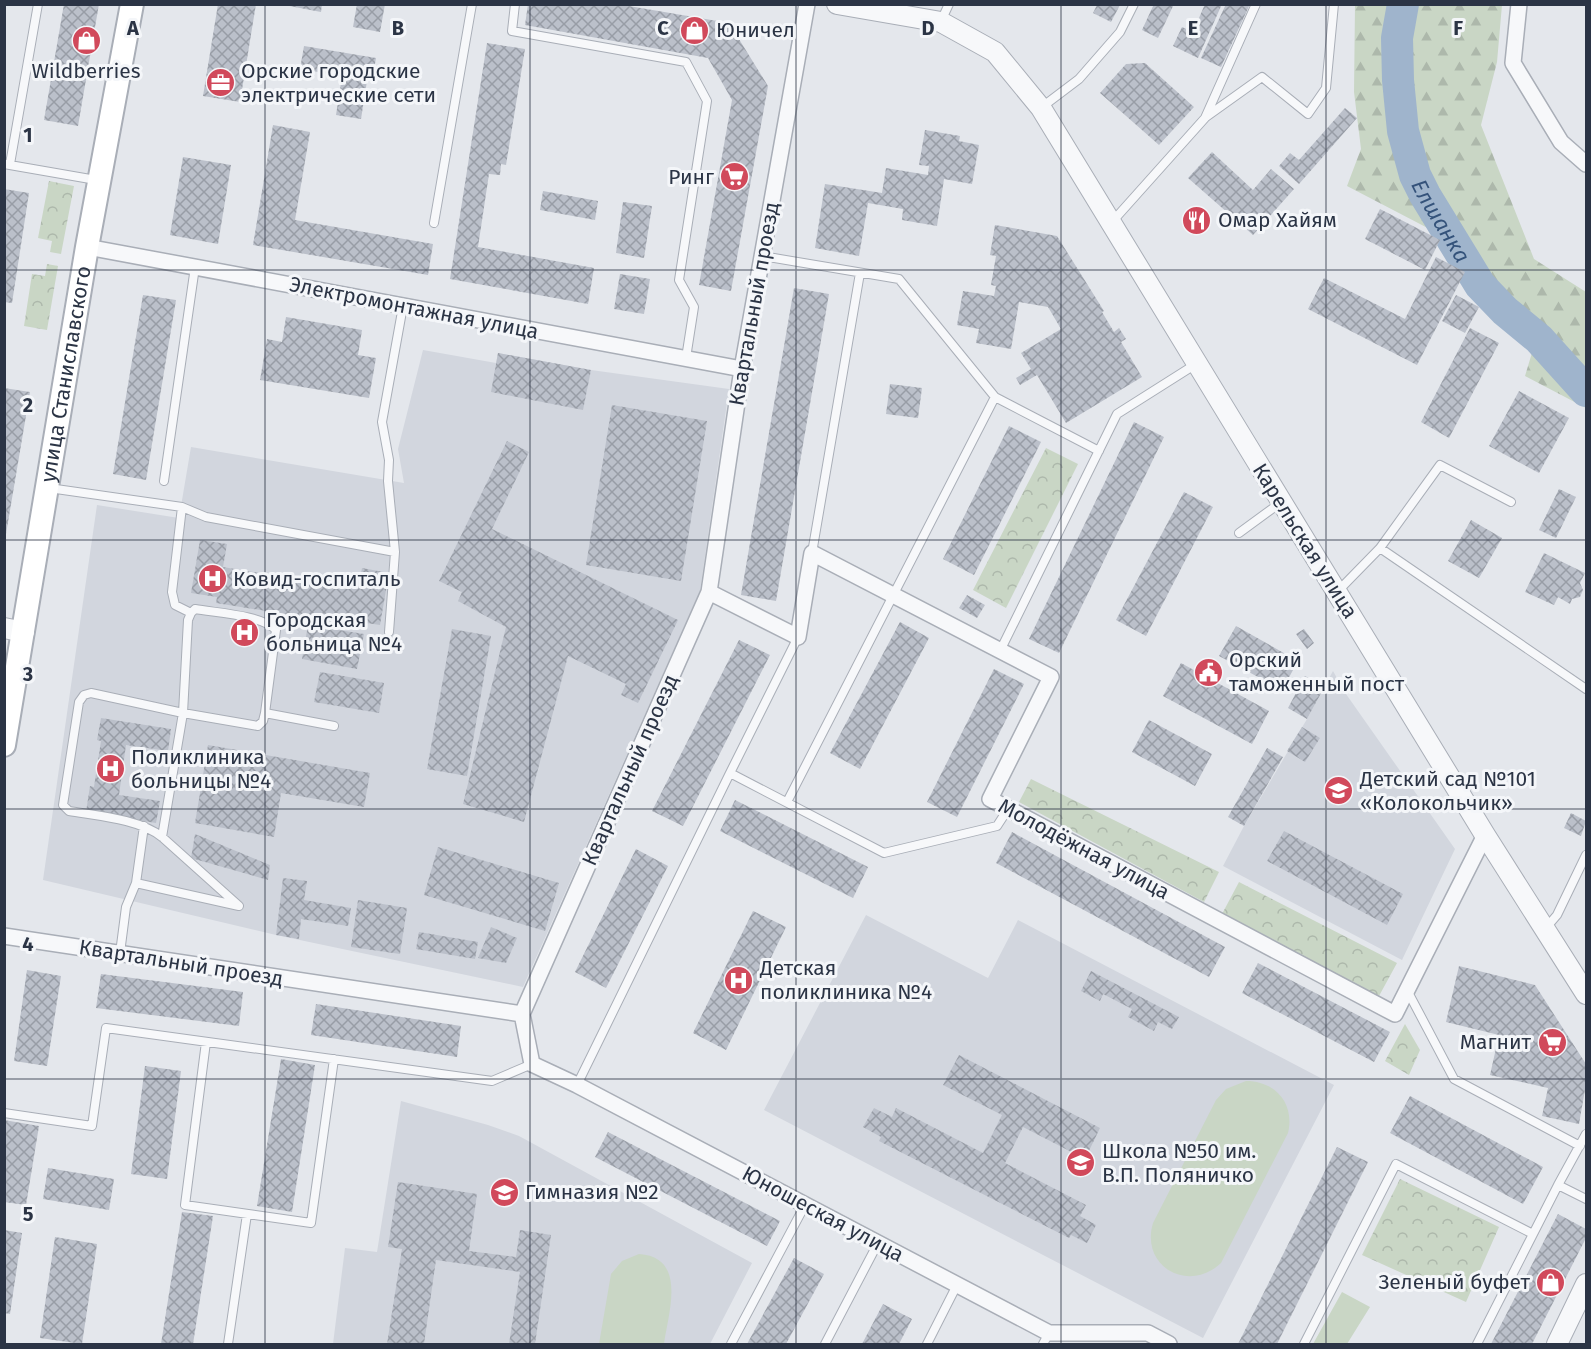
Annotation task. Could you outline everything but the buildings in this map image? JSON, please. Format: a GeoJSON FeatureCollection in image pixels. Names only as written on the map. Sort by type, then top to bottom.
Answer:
{"type":"FeatureCollection","features":[{"type":"Feature","properties":{"kind":"main road","name":"улица Станиславского"},"geometry":{"type":"LineString","coordinates":[[4,745],[14,630],[48,488],[87,247],[132,4]]}},
{"type":"Feature","properties":{"kind":"street","name":"Квартальный проезд"},"geometry":{"type":"LineString","coordinates":[[4,936],[522,1014],[709,592],[742,369],[807,4]]}},
{"type":"Feature","properties":{"kind":"street","name":"Карельская улица"},"geometry":{"type":"LineString","coordinates":[[837,4],[941,22],[995,52],[1041,108],[1485,835],[1587,994]]}},
{"type":"Feature","properties":{"kind":"street"},"geometry":{"type":"LineString","coordinates":[[1519,4],[1513,63],[1562,142],[1587,164]]}},
{"type":"Feature","properties":{"kind":"street","name":"Электромонтажная улица"},"geometry":{"type":"LineString","coordinates":[[87,247],[742,369]]}},
{"type":"Feature","properties":{"kind":"street"},"geometry":{"type":"LineString","coordinates":[[709,592],[798,637],[812,553]]}},
{"type":"Feature","properties":{"kind":"street","name":"Молодёжная улица"},"geometry":{"type":"LineString","coordinates":[[812,553],[1051,677],[990,799],[1395,1014],[1485,835]]}},
{"type":"Feature","properties":{"kind":"street"},"geometry":{"type":"LineString","coordinates":[[522,1014],[532,1064]]}},
{"type":"Feature","properties":{"kind":"street","name":"Юношеская улица"},"geometry":{"type":"LineString","coordinates":[[532,1064],[957,1285],[1046,1339],[1104,1339],[1148,1333],[1169,1344]]}},
{"type":"Feature","properties":{"kind":"street"},"geometry":{"type":"LineString","coordinates":[[1557,1344],[1587,1284]]}},
{"type":"Feature","properties":{"kind":"lane"},"geometry":{"type":"LineString","coordinates":[[38,4],[7,164],[100,181]]}},
{"type":"Feature","properties":{"kind":"lane"},"geometry":{"type":"LineString","coordinates":[[434,223],[472,4]]}},
{"type":"Feature","properties":{"kind":"lane"},"geometry":{"type":"LineString","coordinates":[[515,4],[512,31],[686,62],[707,101],[679,280],[694,307],[686,358]]}},
{"type":"Feature","properties":{"kind":"lane"},"geometry":{"type":"LineString","coordinates":[[941,22],[949,4]]}},
{"type":"Feature","properties":{"kind":"lane"},"geometry":{"type":"LineString","coordinates":[[1041,108],[1079,79],[1120,32],[1134,4]]}},
{"type":"Feature","properties":{"kind":"lane"},"geometry":{"type":"LineString","coordinates":[[1205,118],[1256,4]]}},
{"type":"Feature","properties":{"kind":"lane"},"geometry":{"type":"LineString","coordinates":[[1111,223],[1205,118],[1262,77],[1308,114],[1326,88],[1334,4]]}},
{"type":"Feature","properties":{"kind":"lane"},"geometry":{"type":"LineString","coordinates":[[762,256],[899,279],[995,397],[1099,451]]}},
{"type":"Feature","properties":{"kind":"lane"},"geometry":{"type":"LineString","coordinates":[[164,481],[195,267]]}},
{"type":"Feature","properties":{"kind":"lane"},"geometry":{"type":"LineString","coordinates":[[812,553],[860,273]]}},
{"type":"Feature","properties":{"kind":"lane"},"geometry":{"type":"LineString","coordinates":[[389,632],[395,552],[388,481],[389,460],[382,422],[403,306]]}},
{"type":"Feature","properties":{"kind":"lane"},"geometry":{"type":"LineString","coordinates":[[1000,651],[1116,414],[1196,364]]}},
{"type":"Feature","properties":{"kind":"lane"},"geometry":{"type":"LineString","coordinates":[[787,802],[995,397]]}},
{"type":"Feature","properties":{"kind":"lane"},"geometry":{"type":"LineString","coordinates":[[1337,592],[1380,549],[1440,465],[1511,502]]}},
{"type":"Feature","properties":{"kind":"lane"},"geometry":{"type":"LineString","coordinates":[[48,488],[182,507],[206,517],[395,552]]}},
{"type":"Feature","properties":{"kind":"lane"},"geometry":{"type":"LineString","coordinates":[[1239,533],[1282,502]]}},
{"type":"Feature","properties":{"kind":"lane"},"geometry":{"type":"LineString","coordinates":[[182,507],[172,592],[175,605],[191,613]]}},
{"type":"Feature","properties":{"kind":"lane"},"geometry":{"type":"LineString","coordinates":[[1380,549],[1587,689]]}},
{"type":"Feature","properties":{"kind":"lane"},"geometry":{"type":"LineString","coordinates":[[136,883],[239,906],[162,837],[144,826],[69,811],[63,805],[79,702],[84,695],[91,693],[183,713],[258,726],[263,721],[265,713],[276,630],[271,625],[260,620],[195,609],[191,613],[188,620],[183,713],[162,837]]}},
{"type":"Feature","properties":{"kind":"lane"},"geometry":{"type":"LineString","coordinates":[[576,1085],[798,637]]}},
{"type":"Feature","properties":{"kind":"lane"},"geometry":{"type":"LineString","coordinates":[[265,713],[334,726]]}},
{"type":"Feature","properties":{"kind":"lane"},"geometry":{"type":"LineString","coordinates":[[730,773],[884,852],[997,826],[1008,809]]}},
{"type":"Feature","properties":{"kind":"lane"},"geometry":{"type":"LineString","coordinates":[[120,953],[126,908],[136,883],[144,826]]}},
{"type":"Feature","properties":{"kind":"lane"},"geometry":{"type":"LineString","coordinates":[[1545,929],[1557,915],[1587,855]]}},
{"type":"Feature","properties":{"kind":"lane"},"geometry":{"type":"LineString","coordinates":[[1407,990],[1454,1079],[1580,1146]]}},
{"type":"Feature","properties":{"kind":"lane"},"geometry":{"type":"LineString","coordinates":[[4,1113],[92,1126],[106,1028],[492,1081],[532,1064]]}},
{"type":"Feature","properties":{"kind":"lane"},"geometry":{"type":"LineString","coordinates":[[206,1042],[185,1205],[311,1223],[334,1059]]}},
{"type":"Feature","properties":{"kind":"lane"},"geometry":{"type":"LineString","coordinates":[[1477,1344],[1558,1185],[1587,1134]]}},
{"type":"Feature","properties":{"kind":"lane"},"geometry":{"type":"LineString","coordinates":[[1304,1344],[1396,1164],[1533,1234]]}},
{"type":"Feature","properties":{"kind":"lane"},"geometry":{"type":"LineString","coordinates":[[1558,1185],[1587,1199]]}},
{"type":"Feature","properties":{"kind":"lane"},"geometry":{"type":"LineString","coordinates":[[731,1344],[805,1205]]}},
{"type":"Feature","properties":{"kind":"lane"},"geometry":{"type":"LineString","coordinates":[[228,1344],[247,1214]]}},
{"type":"Feature","properties":{"kind":"lane"},"geometry":{"type":"LineString","coordinates":[[825,1344],[878,1243]]}},
{"type":"Feature","properties":{"kind":"lane"},"geometry":{"type":"LineString","coordinates":[[927,1344],[957,1285]]}},
{"type":"Feature","properties":{"kind":"shaded area"},"geometry":{"type":"Polygon","coordinates":[[[423,350],[496,363],[498,353],[591,370],[729,389],[700,591],[523,987],[276,935],[43,880],[97,505],[179,518],[191,447],[404,483],[398,449],[423,350]]]}},
{"type":"Feature","properties":{"kind":"shaded area","name":"Детский сад №101 «Колокольчик»"},"geometry":{"type":"Polygon","coordinates":[[[1333,671],[1346,694],[1455,849],[1402,960],[1223,866],[1333,671]]]}},
{"type":"Feature","properties":{"kind":"shaded area","name":"Школа №50 им. В.П. Поляничко"},"geometry":{"type":"Polygon","coordinates":[[[866,915],[988,978],[1018,920],[1334,1085],[1203,1338],[764,1110],[866,915]]]}},
{"type":"Feature","properties":{"kind":"shaded area","name":"Гимназия №2"},"geometry":{"type":"Polygon","coordinates":[[[401,1101],[519,1136],[752,1263],[710,1344],[333,1344],[345,1248],[377,1252],[401,1101]]]}},
{"type":"Feature","properties":{"kind":"green space"},"geometry":{"type":"Polygon","coordinates":[[[1355,5],[1502,5],[1497,62],[1481,125],[1534,259],[1586,292],[1586,408],[1525,376],[1540,326],[1443,236],[1347,186],[1361,149],[1354,92],[1355,5]]]}},
{"type":"Feature","properties":{"kind":"green space"},"geometry":{"type":"Polygon","coordinates":[[[49,181],[74,186],[61,254],[50,252],[52,241],[38,238],[49,181]]]}},
{"type":"Feature","properties":{"kind":"green space"},"geometry":{"type":"Polygon","coordinates":[[[47,264],[58,266],[47,330],[24,326],[32,274],[45,276],[47,264]]]}},
{"type":"Feature","properties":{"kind":"green space"},"geometry":{"type":"Polygon","coordinates":[[[1046,448],[1078,464],[1006,608],[973,590],[1046,448]]]}},
{"type":"Feature","properties":{"kind":"green space"},"geometry":{"type":"Polygon","coordinates":[[[1031,779],[1219,872],[1204,902],[1019,802],[1031,779]]]}},
{"type":"Feature","properties":{"kind":"green space"},"geometry":{"type":"Polygon","coordinates":[[[1239,882],[1397,963],[1379,996],[1222,914],[1239,882]]]}},
{"type":"Feature","properties":{"kind":"green space"},"geometry":{"type":"Polygon","coordinates":[[[1405,1024],[1420,1050],[1409,1075],[1385,1061],[1405,1024]]]}},
{"type":"Feature","properties":{"kind":"green space"},"geometry":{"type":"Polygon","coordinates":[[[1246,1081],[1266,1085],[1281,1096],[1289,1113],[1288,1133],[1221,1263],[1208,1272],[1195,1276],[1170,1271],[1160,1263],[1154,1252],[1151,1238],[1153,1223],[1216,1100],[1226,1089],[1246,1081]]]}},
{"type":"Feature","properties":{"kind":"green space"},"geometry":{"type":"Polygon","coordinates":[[[1400,1179],[1499,1227],[1466,1302],[1362,1255],[1400,1179]]]}},
{"type":"Feature","properties":{"kind":"green space"},"geometry":{"type":"Polygon","coordinates":[[[639,1254],[654,1257],[664,1265],[669,1276],[671,1303],[664,1344],[599,1344],[611,1274],[622,1261],[639,1254]]]}},
{"type":"Feature","properties":{"kind":"green space"},"geometry":{"type":"Polygon","coordinates":[[[1342,1292],[1370,1307],[1347,1344],[1313,1344],[1342,1292]]]}},
{"type":"Feature","properties":{"kind":"waterway","name":"Елшанка"},"geometry":{"type":"LineString","coordinates":[[1403,4],[1397,38],[1398,80],[1403,131],[1415,175],[1480,285],[1505,311],[1539,339],[1586,391]]}},
{"type":"Feature","properties":{"kind":"place","name":"Юничел"},"geometry":{"type":"Point","coordinates":[695,30]}},
{"type":"Feature","properties":{"kind":"place","name":"Wildberries"},"geometry":{"type":"Point","coordinates":[86,40]}},
{"type":"Feature","properties":{"kind":"place","name":"Орские городские электрические сети"},"geometry":{"type":"Point","coordinates":[220,83]}},
{"type":"Feature","properties":{"kind":"place","name":"Ринг"},"geometry":{"type":"Point","coordinates":[735,177]}},
{"type":"Feature","properties":{"kind":"place","name":"Омар Хайям"},"geometry":{"type":"Point","coordinates":[1197,220]}},
{"type":"Feature","properties":{"kind":"place","name":"Ковид-госпиталь"},"geometry":{"type":"Point","coordinates":[212,579]}},
{"type":"Feature","properties":{"kind":"place","name":"Городская больница №4"},"geometry":{"type":"Point","coordinates":[245,632]}},
{"type":"Feature","properties":{"kind":"place","name":"Орский таможенный пост"},"geometry":{"type":"Point","coordinates":[1208,672]}},
{"type":"Feature","properties":{"kind":"place","name":"Поликлиника больницы №4"},"geometry":{"type":"Point","coordinates":[110,769]}},
{"type":"Feature","properties":{"kind":"place","name":"Детский сад №101 «Колокольчик»"},"geometry":{"type":"Point","coordinates":[1339,791]}},
{"type":"Feature","properties":{"kind":"place","name":"Детская поликлиника №4"},"geometry":{"type":"Point","coordinates":[739,980]}},
{"type":"Feature","properties":{"kind":"place","name":"Магнит"},"geometry":{"type":"Point","coordinates":[1552,1042]}},
{"type":"Feature","properties":{"kind":"place","name":"Школа №50 им. В.П. Поляничко"},"geometry":{"type":"Point","coordinates":[1081,1163]}},
{"type":"Feature","properties":{"kind":"place","name":"Гимназия №2"},"geometry":{"type":"Point","coordinates":[504,1192]}},
{"type":"Feature","properties":{"kind":"place","name":"Зеленый буфет"},"geometry":{"type":"Point","coordinates":[1551,1282]}}]}
